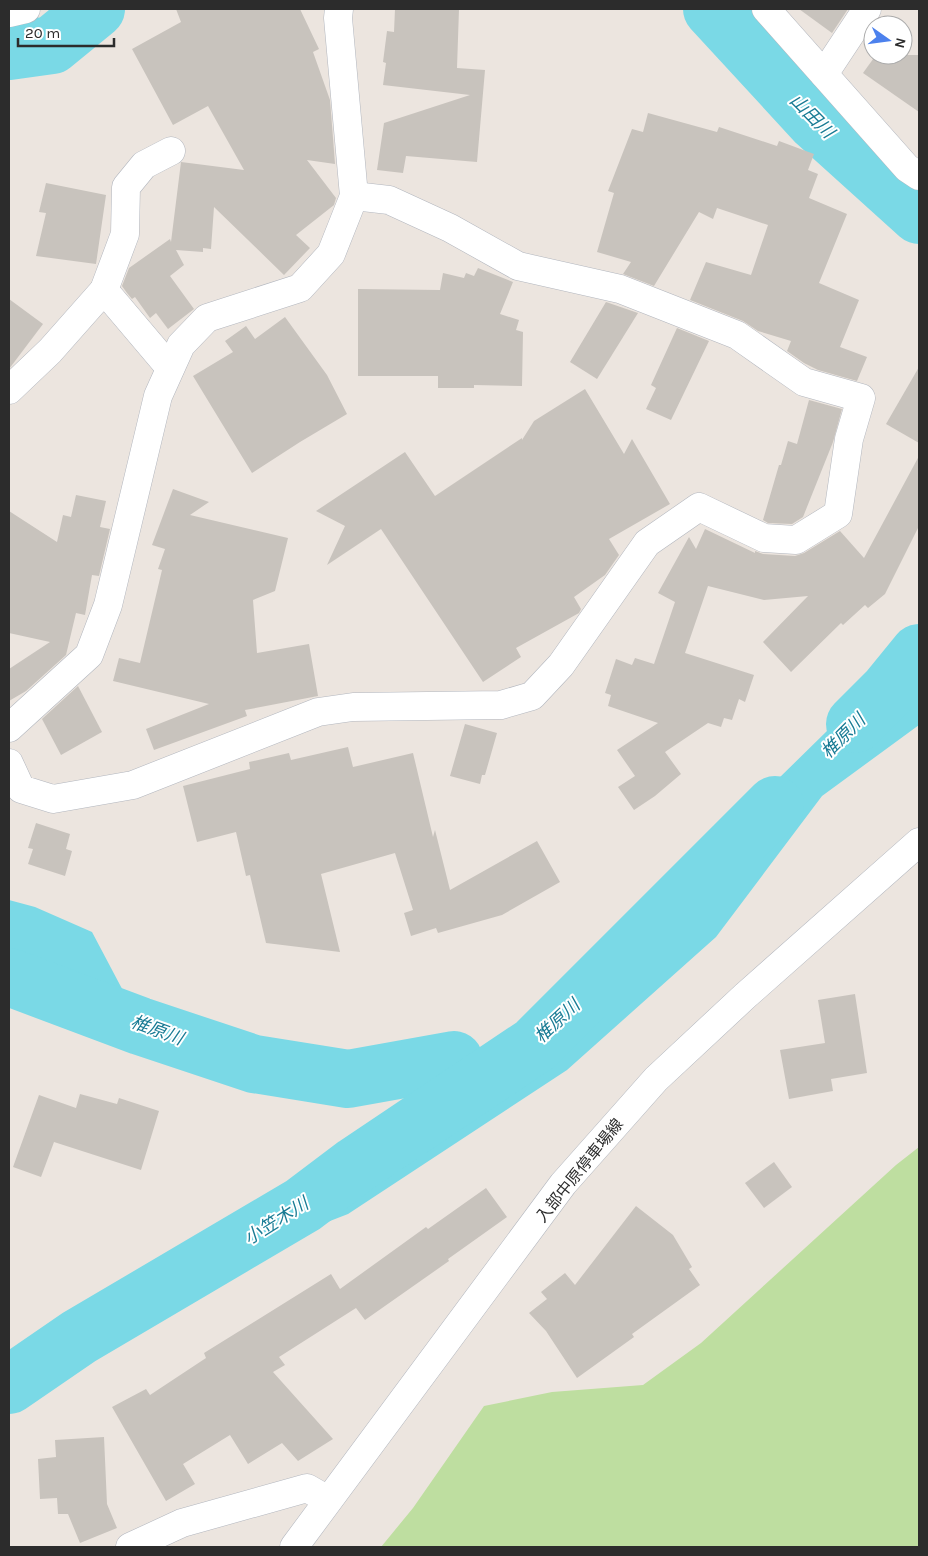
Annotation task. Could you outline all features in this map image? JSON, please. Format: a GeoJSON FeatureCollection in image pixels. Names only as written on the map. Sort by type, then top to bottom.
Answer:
{"type":"FeatureCollection","features":[{"type":"Feature","properties":{"kind":"street"},"geometry":{"type":"LineString","coordinates":[[9,13],[26,9]]}},
{"type":"Feature","properties":{"kind":"street"},"geometry":{"type":"LineString","coordinates":[[9,728],[89,655],[108,605],[158,396],[181,345],[207,318],[300,288],[331,254],[354,196],[338,18],[339,9]]}},
{"type":"Feature","properties":{"kind":"street"},"geometry":{"type":"LineString","coordinates":[[766,9],[907,168],[919,176]]}},
{"type":"Feature","properties":{"kind":"street"},"geometry":{"type":"LineString","coordinates":[[824,74],[867,9]]}},
{"type":"Feature","properties":{"kind":"street"},"geometry":{"type":"LineString","coordinates":[[9,390],[50,351],[104,290],[125,234],[126,187],[144,165],[171,151]]}},
{"type":"Feature","properties":{"kind":"street"},"geometry":{"type":"LineString","coordinates":[[9,763],[21,789],[53,799],[133,785],[318,712],[353,707],[501,705],[532,696],[561,665],[647,544],[699,507],[764,538],[796,540],[838,514],[849,439],[861,398],[804,382],[737,335],[620,289],[518,266],[450,228],[389,200],[354,196]]}},
{"type":"Feature","properties":{"kind":"street"},"geometry":{"type":"LineString","coordinates":[[104,290],[170,368]]}},
{"type":"Feature","properties":{"kind":"street","name":"入部中原停車場線"},"geometry":{"type":"LineString","coordinates":[[294,1547],[564,1184],[656,1079],[745,996],[919,842]]}},
{"type":"Feature","properties":{"kind":"street"},"geometry":{"type":"LineString","coordinates":[[130,1547],[182,1524],[306,1488],[328,1500]]}},
{"type":"Feature","properties":{"kind":"green space"},"geometry":{"type":"Polygon","coordinates":[[[919,1147],[919,1547],[381,1547],[413,1508],[484,1406],[552,1392],[643,1385],[701,1343],[896,1165],[919,1147]]]}},
{"type":"Feature","properties":{"kind":"water"},"geometry":{"type":"Polygon","coordinates":[[[919,658],[919,725],[822,796],[716,937],[567,1070],[348,1214],[227,1261],[341,1205],[407,1159],[415,1148],[508,1077],[447,1072],[247,1078],[138,1042],[72,977],[14,965],[9,958],[9,900],[35,907],[92,932],[129,1002],[236,1063],[323,1070],[440,1055],[557,1036],[617,995],[619,980],[689,915],[718,871],[721,835],[828,730],[919,658]]]}},
{"type":"Feature","properties":{"kind":"building"},"geometry":{"type":"Polygon","coordinates":[[[176,9],[300,9],[319,49],[313,52],[330,100],[335,164],[307,160],[336,198],[334,205],[296,235],[310,248],[284,275],[214,207],[211,249],[203,248],[203,252],[176,250],[184,265],[170,276],[194,309],[168,329],[156,313],[150,318],[135,297],[132,299],[122,286],[129,268],[170,239],[171,242],[181,162],[244,170],[208,106],[173,125],[132,49],[181,22],[176,9]]]}},
{"type":"Feature","properties":{"kind":"building"},"geometry":{"type":"Polygon","coordinates":[[[395,9],[459,9],[457,68],[485,70],[477,162],[406,156],[403,173],[377,170],[384,123],[470,95],[383,85],[386,63],[383,62],[387,31],[394,32],[395,9]]]}},
{"type":"Feature","properties":{"kind":"building"},"geometry":{"type":"Polygon","coordinates":[[[799,9],[848,9],[832,33],[799,9]]]}},
{"type":"Feature","properties":{"kind":"building"},"geometry":{"type":"Polygon","coordinates":[[[913,55],[919,55],[919,112],[863,73],[869,65],[913,65],[913,55]]]}},
{"type":"Feature","properties":{"kind":"building"},"geometry":{"type":"Polygon","coordinates":[[[648,113],[717,132],[719,127],[777,146],[779,141],[814,154],[808,170],[818,174],[809,198],[847,214],[819,283],[859,300],[840,347],[867,357],[857,381],[818,370],[804,363],[787,351],[791,341],[758,331],[743,321],[690,300],[706,262],[751,275],[768,225],[717,208],[713,219],[699,212],[654,286],[623,274],[631,262],[597,252],[614,193],[608,191],[632,129],[643,132],[648,113]]]}},
{"type":"Feature","properties":{"kind":"building"},"geometry":{"type":"Polygon","coordinates":[[[46,183],[106,195],[96,264],[36,256],[46,213],[39,212],[46,183]]]}},
{"type":"Feature","properties":{"kind":"building"},"geometry":{"type":"Polygon","coordinates":[[[478,268],[513,282],[500,314],[519,320],[516,330],[523,332],[522,386],[474,385],[474,388],[438,388],[438,376],[358,376],[358,289],[440,290],[443,273],[464,278],[466,273],[474,276],[478,268]]]}},
{"type":"Feature","properties":{"kind":"building"},"geometry":{"type":"Polygon","coordinates":[[[9,299],[43,324],[9,369],[9,299]]]}},
{"type":"Feature","properties":{"kind":"building"},"geometry":{"type":"Polygon","coordinates":[[[606,302],[638,313],[597,379],[570,362],[606,302]]]}},
{"type":"Feature","properties":{"kind":"building"},"geometry":{"type":"Polygon","coordinates":[[[285,317],[327,375],[347,414],[252,473],[193,376],[233,352],[225,341],[246,326],[255,339],[285,317]]]}},
{"type":"Feature","properties":{"kind":"building"},"geometry":{"type":"Polygon","coordinates":[[[677,328],[709,341],[671,420],[646,409],[656,388],[651,385],[677,328]]]}},
{"type":"Feature","properties":{"kind":"building"},"geometry":{"type":"Polygon","coordinates":[[[919,367],[919,443],[886,424],[919,367]]]}},
{"type":"Feature","properties":{"kind":"building"},"geometry":{"type":"Polygon","coordinates":[[[585,389],[624,454],[632,439],[670,504],[609,539],[619,555],[605,575],[574,597],[581,609],[579,613],[516,648],[521,657],[483,682],[381,529],[327,565],[345,526],[316,511],[405,452],[435,496],[522,438],[522,440],[534,421],[585,389]]]}},
{"type":"Feature","properties":{"kind":"building"},"geometry":{"type":"Polygon","coordinates":[[[809,400],[842,409],[833,442],[803,517],[792,524],[768,523],[763,520],[779,465],[781,465],[788,441],[797,444],[809,400]]]}},
{"type":"Feature","properties":{"kind":"building"},"geometry":{"type":"Polygon","coordinates":[[[919,456],[919,526],[885,594],[868,608],[865,605],[843,625],[841,623],[791,672],[763,642],[808,596],[764,600],[708,586],[685,653],[754,675],[745,702],[739,699],[732,720],[724,718],[721,727],[708,723],[665,752],[681,774],[655,796],[634,810],[618,787],[635,776],[617,750],[658,723],[608,706],[611,695],[605,693],[616,659],[632,665],[635,658],[654,664],[675,602],[658,593],[689,537],[696,549],[705,529],[755,553],[755,551],[763,554],[795,556],[804,553],[840,531],[864,558],[919,456]]]}},
{"type":"Feature","properties":{"kind":"building"},"geometry":{"type":"Polygon","coordinates":[[[173,489],[209,502],[190,515],[288,538],[275,591],[253,600],[257,653],[309,644],[318,696],[245,710],[247,716],[154,750],[146,729],[209,704],[113,681],[119,658],[140,663],[162,570],[158,569],[165,549],[152,545],[173,489]]]}},
{"type":"Feature","properties":{"kind":"building"},"geometry":{"type":"Polygon","coordinates":[[[76,495],[106,501],[100,527],[110,529],[99,576],[92,575],[85,615],[76,613],[66,655],[26,691],[9,701],[9,669],[50,642],[9,633],[9,511],[57,542],[63,515],[71,517],[76,495]]]}},
{"type":"Feature","properties":{"kind":"building"},"geometry":{"type":"Polygon","coordinates":[[[78,686],[102,732],[61,755],[42,719],[78,686]]]}},
{"type":"Feature","properties":{"kind":"building"},"geometry":{"type":"Polygon","coordinates":[[[465,724],[497,733],[485,775],[482,775],[480,784],[450,776],[465,724]]]}},
{"type":"Feature","properties":{"kind":"building"},"geometry":{"type":"Polygon","coordinates":[[[348,747],[353,767],[413,753],[433,837],[435,830],[450,890],[537,841],[560,882],[502,915],[438,933],[436,928],[411,936],[404,913],[413,910],[395,853],[321,874],[340,952],[266,943],[250,875],[246,876],[236,832],[197,842],[183,786],[250,769],[249,762],[289,753],[291,760],[348,747]]]}},
{"type":"Feature","properties":{"kind":"building"},"geometry":{"type":"Polygon","coordinates":[[[36,823],[70,834],[66,849],[72,851],[65,876],[28,864],[33,849],[28,848],[36,823]]]}},
{"type":"Feature","properties":{"kind":"building"},"geometry":{"type":"Polygon","coordinates":[[[855,994],[867,1073],[831,1079],[833,1091],[789,1099],[780,1050],[825,1043],[818,1000],[855,994]]]}},
{"type":"Feature","properties":{"kind":"building"},"geometry":{"type":"Polygon","coordinates":[[[80,1094],[117,1104],[119,1098],[159,1111],[141,1170],[54,1142],[41,1177],[13,1167],[39,1095],[76,1108],[80,1094]]]}},
{"type":"Feature","properties":{"kind":"building"},"geometry":{"type":"Polygon","coordinates":[[[774,1162],[792,1187],[764,1208],[745,1183],[774,1162]]]}},
{"type":"Feature","properties":{"kind":"building"},"geometry":{"type":"Polygon","coordinates":[[[486,1188],[507,1217],[448,1259],[449,1261],[365,1320],[356,1308],[279,1357],[285,1365],[273,1372],[333,1439],[298,1461],[282,1443],[248,1464],[230,1435],[183,1464],[195,1484],[166,1501],[112,1407],[146,1389],[150,1395],[206,1358],[204,1353],[331,1274],[340,1289],[426,1227],[428,1229],[486,1188]]]}},
{"type":"Feature","properties":{"kind":"building"},"geometry":{"type":"Polygon","coordinates":[[[636,1206],[673,1235],[692,1267],[689,1269],[700,1285],[632,1334],[634,1337],[577,1378],[546,1331],[529,1313],[547,1299],[541,1292],[565,1273],[575,1285],[636,1206]]]}},
{"type":"Feature","properties":{"kind":"building"},"geometry":{"type":"Polygon","coordinates":[[[104,1437],[107,1504],[117,1528],[80,1543],[68,1514],[58,1514],[57,1498],[40,1499],[38,1459],[56,1457],[55,1440],[104,1437]]]}},
{"type":"Feature","properties":{"kind":"waterway","name":"山田川"},"geometry":{"type":"LineString","coordinates":[[9,51],[52,45],[96,9]]}},
{"type":"Feature","properties":{"kind":"waterway","name":"山田川"},"geometry":{"type":"LineString","coordinates":[[712,9],[816,122],[919,215]]}},
{"type":"Feature","properties":{"kind":"waterway","name":"椎原川"},"geometry":{"type":"LineString","coordinates":[[855,724],[888,691],[919,653]]}},
{"type":"Feature","properties":{"kind":"waterway","name":"小笠木川"},"geometry":{"type":"LineString","coordinates":[[9,1385],[79,1337],[303,1205],[356,1165],[535,1045],[775,805]]}},
{"type":"Feature","properties":{"kind":"waterway","name":"椎原川"},"geometry":{"type":"LineString","coordinates":[[9,977],[140,1026],[254,1064],[348,1079],[454,1060]]}}]}
